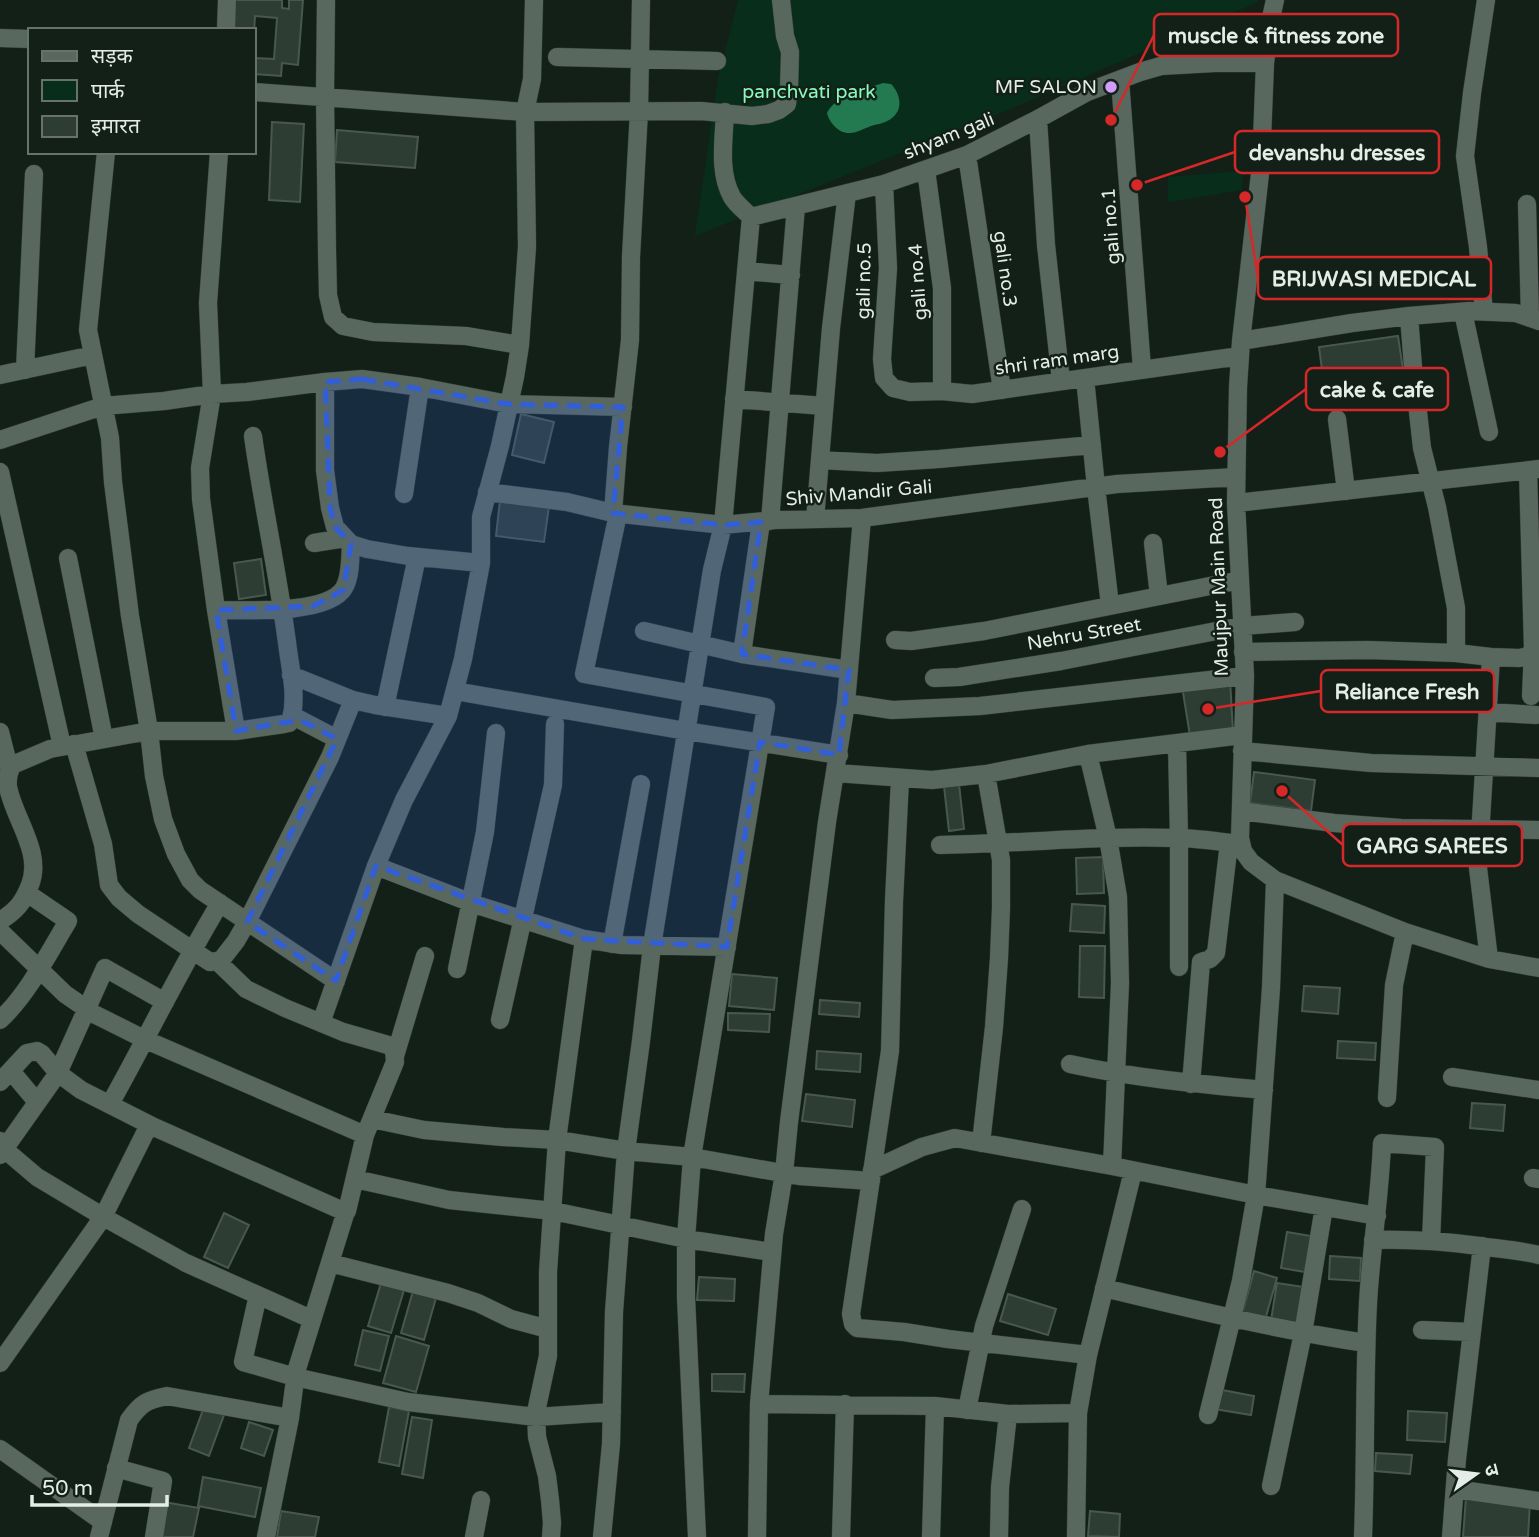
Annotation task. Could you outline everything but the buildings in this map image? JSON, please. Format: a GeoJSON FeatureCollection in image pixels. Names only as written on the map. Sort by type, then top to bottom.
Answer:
{"type":"FeatureCollection","features":[{"type":"Feature","properties":{"kind":"street"},"geometry":{"type":"LineString","coordinates":[[226,28],[228,0]]}},
{"type":"Feature","properties":{"kind":"street"},"geometry":{"type":"LineString","coordinates":[[326,0],[327,251],[328,295],[333,317],[343,326],[373,332],[466,336],[520,345]]}},
{"type":"Feature","properties":{"kind":"street"},"geometry":{"type":"LineString","coordinates":[[321,1023],[376,866],[404,800],[448,716],[463,659],[481,563],[481,517],[500,446],[520,345],[527,247],[525,112],[532,79],[534,0]]}},
{"type":"Feature","properties":{"kind":"street"},"geometry":{"type":"LineString","coordinates":[[641,0],[630,340],[616,514],[584,674],[766,706],[692,1157],[686,1239],[686,1297],[697,1537]]}},
{"type":"Feature","properties":{"kind":"street"},"geometry":{"type":"LineString","coordinates":[[256,92],[525,112],[701,111],[752,116],[768,114],[786,104],[789,90],[790,52],[785,36],[781,0]]}},
{"type":"Feature","properties":{"kind":"street","name":"Maujpur Main Road"},"geometry":{"type":"LineString","coordinates":[[1191,1084],[1201,962],[1216,953],[1241,810],[1245,676],[1236,503],[1240,349],[1261,165],[1265,63],[1275,0]]}},
{"type":"Feature","properties":{"kind":"street"},"geometry":{"type":"LineString","coordinates":[[1484,312],[1465,156],[1486,0]]}},
{"type":"Feature","properties":{"kind":"street"},"geometry":{"type":"LineString","coordinates":[[0,38],[28,39]]}},
{"type":"Feature","properties":{"kind":"street"},"geometry":{"type":"LineString","coordinates":[[557,57],[717,61]]}},
{"type":"Feature","properties":{"kind":"street","name":"shyam gali"},"geometry":{"type":"LineString","coordinates":[[751,217],[884,184],[967,155],[1087,92],[1140,72],[1161,66],[1265,63]]}},
{"type":"Feature","properties":{"kind":"street","name":"gali no.1"},"geometry":{"type":"LineString","coordinates":[[1121,80],[1142,369]]}},
{"type":"Feature","properties":{"kind":"street"},"geometry":{"type":"LineString","coordinates":[[602,1537],[611,1444],[614,1312],[626,1151],[652,946],[712,570],[723,525],[751,217],[732,198],[726,179],[723,158],[725,113]]}},
{"type":"Feature","properties":{"kind":"street"},"geometry":{"type":"LineString","coordinates":[[1038,119],[1046,244],[1062,381]]}},
{"type":"Feature","properties":{"kind":"street"},"geometry":{"type":"LineString","coordinates":[[106,154],[88,330],[110,438],[130,616],[163,819],[176,854],[190,880],[200,890],[337,981]]}},
{"type":"Feature","properties":{"kind":"street"},"geometry":{"type":"LineString","coordinates":[[219,154],[208,303],[212,394],[201,468],[201,499],[236,731]]}},
{"type":"Feature","properties":{"kind":"street","name":"gali no.3"},"geometry":{"type":"LineString","coordinates":[[967,155],[1002,390]]}},
{"type":"Feature","properties":{"kind":"street","name":"gali no.4"},"geometry":{"type":"LineString","coordinates":[[926,170],[942,288],[942,391]]}},
{"type":"Feature","properties":{"kind":"street"},"geometry":{"type":"LineString","coordinates":[[25,370],[34,174]]}},
{"type":"Feature","properties":{"kind":"street","name":"gali no.5"},"geometry":{"type":"LineString","coordinates":[[884,184],[888,268],[882,359],[884,378]]}},
{"type":"Feature","properties":{"kind":"street"},"geometry":{"type":"LineString","coordinates":[[815,519],[831,328],[847,193]]}},
{"type":"Feature","properties":{"kind":"street"},"geometry":{"type":"LineString","coordinates":[[1527,204],[1534,320]]}},
{"type":"Feature","properties":{"kind":"street"},"geometry":{"type":"LineString","coordinates":[[742,654],[765,521],[780,402],[796,206]]}},
{"type":"Feature","properties":{"kind":"street"},"geometry":{"type":"LineString","coordinates":[[746,271],[791,275]]}},
{"type":"Feature","properties":{"kind":"street"},"geometry":{"type":"LineString","coordinates":[[1463,312],[1489,432]]}},
{"type":"Feature","properties":{"kind":"street","name":"shri ram marg"},"geometry":{"type":"LineString","coordinates":[[884,378],[893,388],[910,392],[972,394],[1142,369],[1409,316],[1463,312],[1516,313],[1534,320]]}},
{"type":"Feature","properties":{"kind":"street"},"geometry":{"type":"LineString","coordinates":[[1409,316],[1422,448],[1456,608],[1456,653]]}},
{"type":"Feature","properties":{"kind":"street"},"geometry":{"type":"LineString","coordinates":[[0,375],[93,355]]}},
{"type":"Feature","properties":{"kind":"street"},"geometry":{"type":"LineString","coordinates":[[1085,378],[1110,605]]}},
{"type":"Feature","properties":{"kind":"street"},"geometry":{"type":"LineString","coordinates":[[0,440],[103,406],[362,379],[508,404],[623,407]]}},
{"type":"Feature","properties":{"kind":"street"},"geometry":{"type":"LineString","coordinates":[[216,610],[313,606],[334,598],[343,590],[348,580],[348,541],[335,527],[325,470],[325,382]]}},
{"type":"Feature","properties":{"kind":"street"},"geometry":{"type":"LineString","coordinates":[[404,494],[419,387]]}},
{"type":"Feature","properties":{"kind":"street"},"geometry":{"type":"LineString","coordinates":[[734,399],[824,406]]}},
{"type":"Feature","properties":{"kind":"street"},"geometry":{"type":"LineString","coordinates":[[1337,419],[1346,491]]}},
{"type":"Feature","properties":{"kind":"street"},"geometry":{"type":"LineString","coordinates":[[253,436],[283,609],[294,696],[293,716],[289,723],[236,731],[149,732],[68,745],[33,755],[10,766],[7,784],[31,849],[34,875],[25,899],[2,934],[65,994],[87,1009],[146,1040],[369,1127],[558,1140],[626,1151],[692,1157],[799,1176],[872,1176],[922,1147],[955,1138],[1377,1216]]}},
{"type":"Feature","properties":{"kind":"street"},"geometry":{"type":"LineString","coordinates":[[820,460],[877,463],[1092,446]]}},
{"type":"Feature","properties":{"kind":"street"},"geometry":{"type":"LineString","coordinates":[[1236,503],[1533,470],[1536,649],[1531,696]]}},
{"type":"Feature","properties":{"kind":"street"},"geometry":{"type":"LineString","coordinates":[[0,472],[68,745],[101,836],[109,885],[119,898],[138,914],[210,962],[217,961],[228,952],[247,922],[330,757],[353,700]]}},
{"type":"Feature","properties":{"kind":"street","name":"Shiv Mandir Gali"},"geometry":{"type":"LineString","coordinates":[[487,492],[567,502],[616,514],[723,525],[862,518],[1096,487],[1236,477]]}},
{"type":"Feature","properties":{"kind":"street"},"geometry":{"type":"LineString","coordinates":[[757,1537],[759,1404],[772,1252],[827,822],[846,703],[862,518]]}},
{"type":"Feature","properties":{"kind":"street"},"geometry":{"type":"LineString","coordinates":[[314,543],[348,541],[417,557],[481,563]]}},
{"type":"Feature","properties":{"kind":"street"},"geometry":{"type":"LineString","coordinates":[[1153,542],[1159,596]]}},
{"type":"Feature","properties":{"kind":"street"},"geometry":{"type":"LineString","coordinates":[[385,707],[417,557]]}},
{"type":"Feature","properties":{"kind":"street"},"geometry":{"type":"LineString","coordinates":[[68,558],[104,739]]}},
{"type":"Feature","properties":{"kind":"street"},"geometry":{"type":"LineString","coordinates":[[895,640],[911,641],[984,631],[1240,580]]}},
{"type":"Feature","properties":{"kind":"street","name":"Nehru Street"},"geometry":{"type":"LineString","coordinates":[[934,678],[959,677],[1061,661],[1242,626],[1295,622]]}},
{"type":"Feature","properties":{"kind":"street"},"geometry":{"type":"LineString","coordinates":[[644,631],[742,654],[849,670]]}},
{"type":"Feature","properties":{"kind":"street"},"geometry":{"type":"LineString","coordinates":[[1243,652],[1368,650],[1525,657],[1536,649]]}},
{"type":"Feature","properties":{"kind":"street"},"geometry":{"type":"LineString","coordinates":[[1489,959],[1478,868],[1491,657]]}},
{"type":"Feature","properties":{"kind":"street"},"geometry":{"type":"LineString","coordinates":[[291,675],[353,700],[448,716]]}},
{"type":"Feature","properties":{"kind":"street"},"geometry":{"type":"LineString","coordinates":[[846,703],[892,710],[980,706],[1245,676]]}},
{"type":"Feature","properties":{"kind":"street"},"geometry":{"type":"LineString","coordinates":[[455,691],[839,755]]}},
{"type":"Feature","properties":{"kind":"street"},"geometry":{"type":"LineString","coordinates":[[1488,712],[1536,715]]}},
{"type":"Feature","properties":{"kind":"street"},"geometry":{"type":"LineString","coordinates":[[293,716],[338,739]]}},
{"type":"Feature","properties":{"kind":"street"},"geometry":{"type":"LineString","coordinates":[[500,1020],[553,785],[555,724]]}},
{"type":"Feature","properties":{"kind":"street"},"geometry":{"type":"LineString","coordinates":[[0,732],[10,771]]}},
{"type":"Feature","properties":{"kind":"street"},"geometry":{"type":"LineString","coordinates":[[457,970],[485,832],[496,733]]}},
{"type":"Feature","properties":{"kind":"street"},"geometry":{"type":"LineString","coordinates":[[1177,743],[1179,967]]}},
{"type":"Feature","properties":{"kind":"street"},"geometry":{"type":"LineString","coordinates":[[836,773],[932,779],[986,774],[1087,754],[1177,743],[1242,743],[1371,763],[1539,768]]}},
{"type":"Feature","properties":{"kind":"street"},"geometry":{"type":"LineString","coordinates":[[1087,754],[1108,838],[1118,897],[1120,983],[1112,1166]]}},
{"type":"Feature","properties":{"kind":"street"},"geometry":{"type":"LineString","coordinates":[[981,1143],[999,958],[1001,860],[986,774]]}},
{"type":"Feature","properties":{"kind":"street"},"geometry":{"type":"LineString","coordinates":[[900,779],[890,1051],[851,1314],[853,1324],[857,1328],[1088,1354]]}},
{"type":"Feature","properties":{"kind":"street"},"geometry":{"type":"LineString","coordinates":[[612,944],[641,784]]}},
{"type":"Feature","properties":{"kind":"street"},"geometry":{"type":"LineString","coordinates":[[1241,810],[1334,823],[1401,828],[1539,830]]}},
{"type":"Feature","properties":{"kind":"street"},"geometry":{"type":"LineString","coordinates":[[940,845],[1108,838],[1179,838],[1235,843],[1251,862],[1275,880],[1405,932],[1489,959],[1539,968]]}},
{"type":"Feature","properties":{"kind":"street"},"geometry":{"type":"LineString","coordinates":[[376,866],[471,903],[584,939],[612,944],[727,947]]}},
{"type":"Feature","properties":{"kind":"street"},"geometry":{"type":"LineString","coordinates":[[1208,1415],[1241,1280],[1256,1195],[1271,988],[1275,880]]}},
{"type":"Feature","properties":{"kind":"street"},"geometry":{"type":"LineString","coordinates":[[0,1020],[12,1009],[68,921],[27,893]]}},
{"type":"Feature","properties":{"kind":"street"},"geometry":{"type":"LineString","coordinates":[[110,1104],[191,950],[220,903]]}},
{"type":"Feature","properties":{"kind":"street"},"geometry":{"type":"LineString","coordinates":[[1387,1098],[1394,985],[1405,932]]}},
{"type":"Feature","properties":{"kind":"street"},"geometry":{"type":"LineString","coordinates":[[551,1537],[547,1476],[537,1437],[536,1417],[548,1356],[548,1272],[558,1140],[584,939]]}},
{"type":"Feature","properties":{"kind":"street"},"geometry":{"type":"LineString","coordinates":[[266,1537],[290,1418],[295,1377],[369,1127],[394,1062],[425,957]]}},
{"type":"Feature","properties":{"kind":"street"},"geometry":{"type":"LineString","coordinates":[[217,961],[246,989],[343,1032],[392,1046],[395,1056]]}},
{"type":"Feature","properties":{"kind":"street"},"geometry":{"type":"LineString","coordinates":[[165,1002],[105,968],[58,1073],[2,1148],[37,1177],[186,1263],[311,1319]]}},
{"type":"Feature","properties":{"kind":"street"},"geometry":{"type":"LineString","coordinates":[[37,1102],[6,1076],[27,1053],[37,1051],[58,1073],[81,1090],[149,1125],[346,1211]]}},
{"type":"Feature","properties":{"kind":"street"},"geometry":{"type":"LineString","coordinates":[[1070,1064],[1116,1074],[1264,1090]]}},
{"type":"Feature","properties":{"kind":"street"},"geometry":{"type":"LineString","coordinates":[[1452,1077],[1539,1090]]}},
{"type":"Feature","properties":{"kind":"street"},"geometry":{"type":"LineString","coordinates":[[0,1363],[103,1217],[149,1125]]}},
{"type":"Feature","properties":{"kind":"street"},"geometry":{"type":"LineString","coordinates":[[1363,1537],[1367,1343],[1382,1143],[1435,1147],[1431,1241]]}},
{"type":"Feature","properties":{"kind":"street"},"geometry":{"type":"LineString","coordinates":[[1076,1537],[1078,1413],[1088,1354],[1133,1171]]}},
{"type":"Feature","properties":{"kind":"street"},"geometry":{"type":"LineString","coordinates":[[355,1179],[449,1200],[553,1211],[686,1239],[772,1252]]}},
{"type":"Feature","properties":{"kind":"street"},"geometry":{"type":"LineString","coordinates":[[1271,1486],[1303,1334],[1324,1207]]}},
{"type":"Feature","properties":{"kind":"street"},"geometry":{"type":"LineString","coordinates":[[967,1410],[984,1326],[1021,1209]]}},
{"type":"Feature","properties":{"kind":"street"},"geometry":{"type":"LineString","coordinates":[[1373,1240],[1431,1241],[1539,1255]]}},
{"type":"Feature","properties":{"kind":"street"},"geometry":{"type":"LineString","coordinates":[[1451,1537],[1454,1489],[1482,1247]]}},
{"type":"Feature","properties":{"kind":"street"},"geometry":{"type":"LineString","coordinates":[[330,1263],[448,1293],[478,1303],[511,1319],[548,1329]]}},
{"type":"Feature","properties":{"kind":"street"},"geometry":{"type":"LineString","coordinates":[[1104,1288],[1231,1319],[1303,1334],[1367,1343]]}},
{"type":"Feature","properties":{"kind":"street"},"geometry":{"type":"LineString","coordinates":[[258,1295],[243,1362],[295,1377],[408,1402],[536,1417],[612,1412]]}},
{"type":"Feature","properties":{"kind":"street"},"geometry":{"type":"LineString","coordinates":[[1422,1330],[1472,1332]]}},
{"type":"Feature","properties":{"kind":"street"},"geometry":{"type":"LineString","coordinates":[[0,1448],[101,1529],[129,1420],[139,1405],[167,1396],[290,1418]]}},
{"type":"Feature","properties":{"kind":"street"},"geometry":{"type":"LineString","coordinates":[[759,1404],[935,1406],[1008,1414],[1078,1413]]}},
{"type":"Feature","properties":{"kind":"street"},"geometry":{"type":"LineString","coordinates":[[841,1537],[845,1404]]}},
{"type":"Feature","properties":{"kind":"street"},"geometry":{"type":"LineString","coordinates":[[931,1537],[935,1406]]}},
{"type":"Feature","properties":{"kind":"street"},"geometry":{"type":"LineString","coordinates":[[999,1537],[1000,1487],[1008,1414]]}},
{"type":"Feature","properties":{"kind":"street"},"geometry":{"type":"LineString","coordinates":[[116,1468],[163,1481],[154,1537]]}},
{"type":"Feature","properties":{"kind":"street"},"geometry":{"type":"LineString","coordinates":[[1454,1489],[1539,1501]]}},
{"type":"Feature","properties":{"kind":"street"},"geometry":{"type":"LineString","coordinates":[[474,1537],[481,1500]]}},
{"type":"Feature","properties":{"kind":"highlighted area"},"geometry":{"type":"Polygon","coordinates":[[[362,379],[508,404],[623,407],[613,513],[723,525],[761,522],[742,654],[849,670],[839,755],[760,742],[727,947],[584,939],[376,866],[336,981],[247,922],[337,739],[300,720],[236,731],[216,610],[313,606],[343,590],[351,544],[335,527],[330,508],[325,382],[362,379]]]}},
{"type":"Feature","properties":{"kind":"green space","name":"panchvati park"},"geometry":{"type":"Polygon","coordinates":[[[738,0],[1258,2],[1010,109],[695,236],[718,79],[738,0]]]}},
{"type":"Feature","properties":{"kind":"green space"},"geometry":{"type":"Polygon","coordinates":[[[1243,171],[1242,190],[1168,202],[1168,177],[1243,171]]]}},
{"type":"Feature","properties":{"kind":"shaded area"},"geometry":{"type":"Polygon","coordinates":[[[883,83],[891,84],[897,92],[899,106],[892,118],[853,133],[842,132],[832,124],[827,113],[837,101],[883,83]]]}},
{"type":"Feature","properties":{"kind":"place","name":"MF SALON"},"geometry":{"type":"Point","coordinates":[1111,87]}},
{"type":"Feature","properties":{"kind":"place","name":"muscle & fitness zone"},"geometry":{"type":"Point","coordinates":[1111,120]}},
{"type":"Feature","properties":{"kind":"place","name":"devanshu dresses"},"geometry":{"type":"Point","coordinates":[1137,185]}},
{"type":"Feature","properties":{"kind":"place","name":"BRIJWASI MEDICAL"},"geometry":{"type":"Point","coordinates":[1245,197]}},
{"type":"Feature","properties":{"kind":"place","name":"cake & cafe"},"geometry":{"type":"Point","coordinates":[1220,452]}},
{"type":"Feature","properties":{"kind":"place","name":"Reliance Fresh"},"geometry":{"type":"Point","coordinates":[1208,709]}},
{"type":"Feature","properties":{"kind":"place","name":"GARG SAREES"},"geometry":{"type":"Point","coordinates":[1282,791]}}]}
